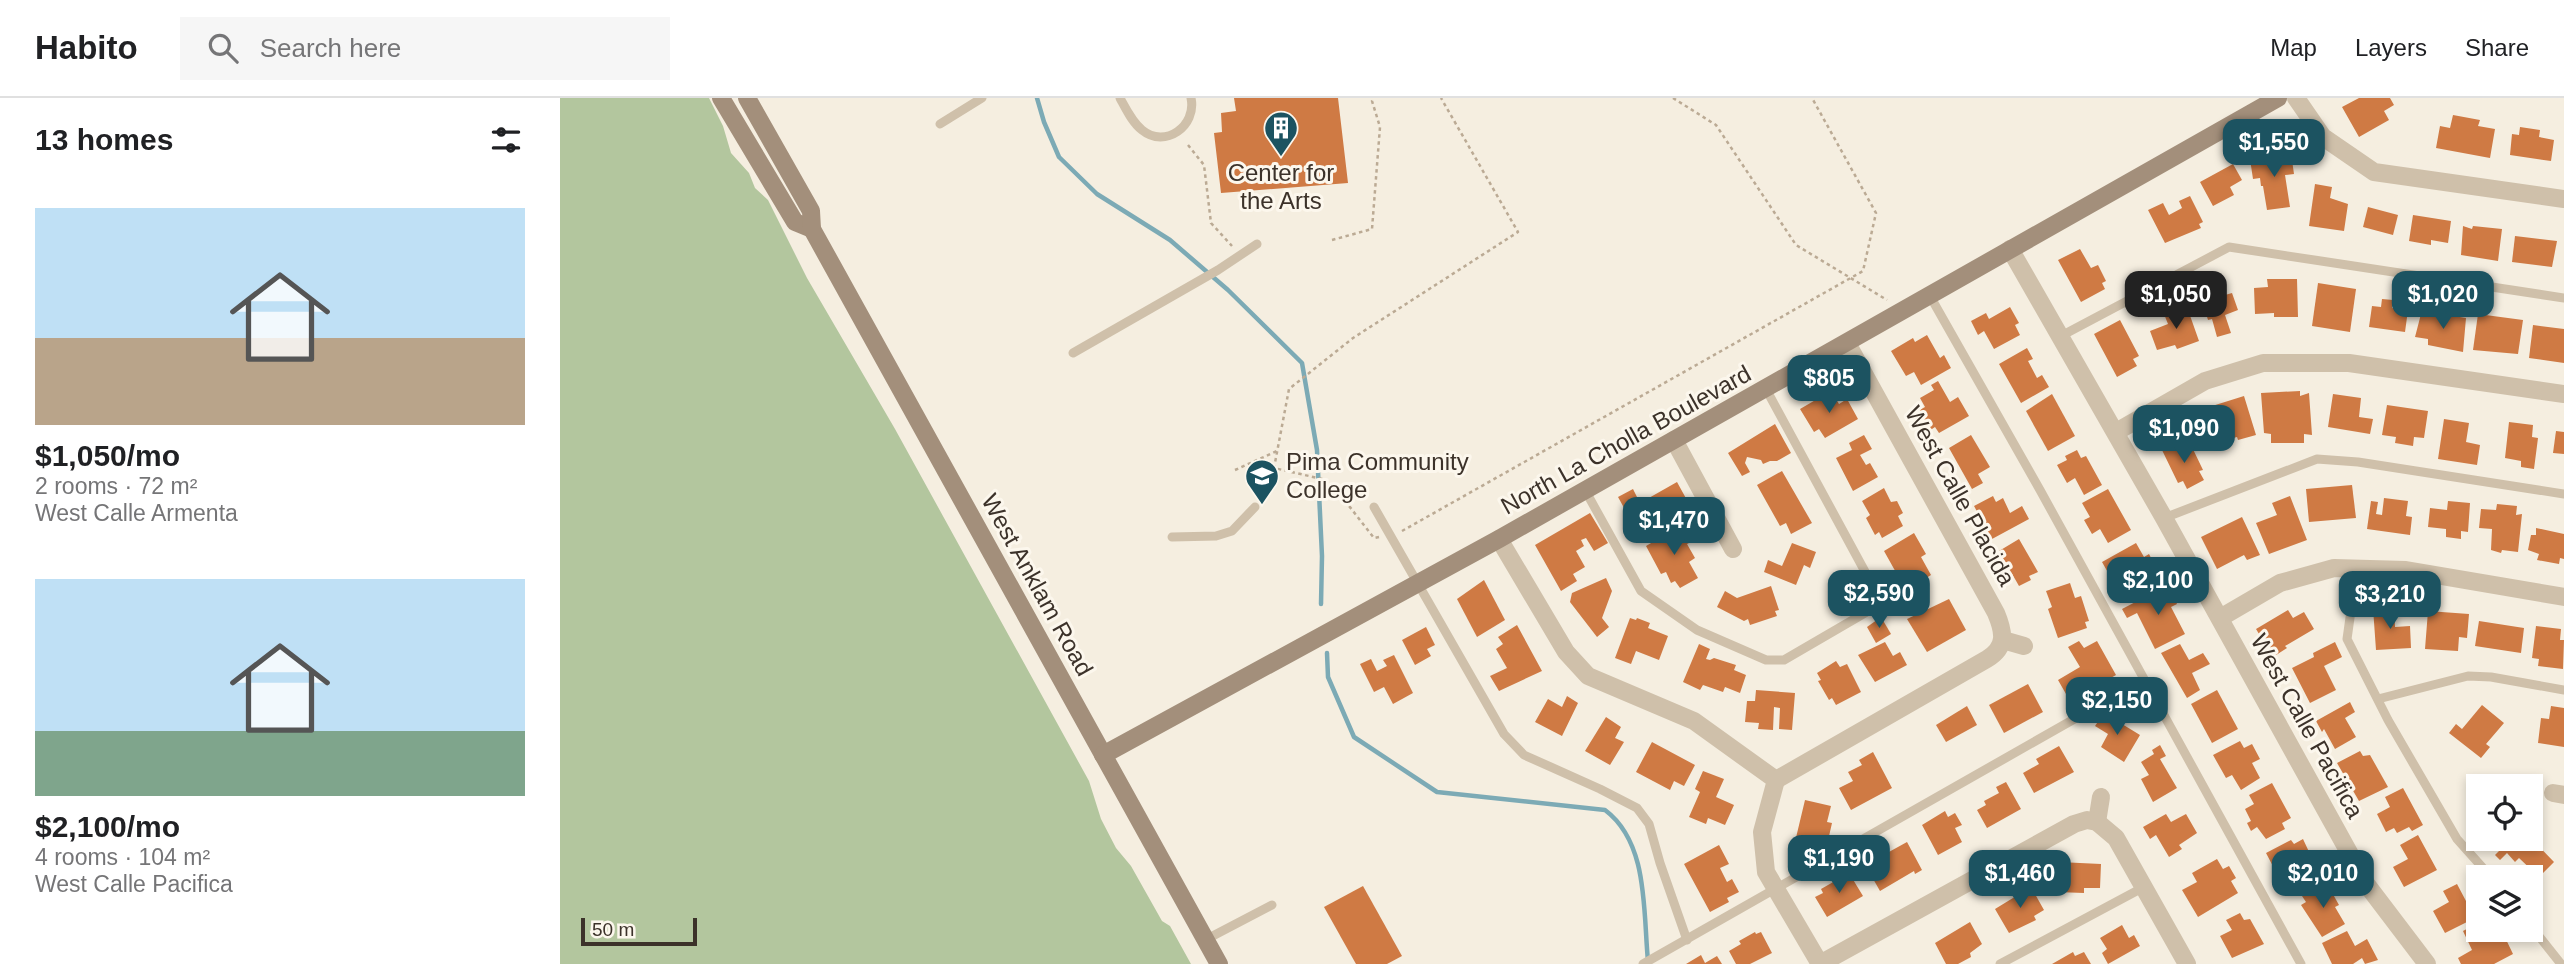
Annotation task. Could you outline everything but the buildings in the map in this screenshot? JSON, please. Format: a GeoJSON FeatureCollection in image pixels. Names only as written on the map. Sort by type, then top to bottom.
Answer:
{"type":"FeatureCollection","features":[{"type":"Feature","properties":{"kind":"street","name":"West Anklam Road"},"geometry":{"type":"LineString","coordinates":[[720,98],[795,222],[812,229]]}},
{"type":"Feature","properties":{"kind":"street","name":"West Anklam Road"},"geometry":{"type":"LineString","coordinates":[[747,98],[811,211],[812,229],[1219,964]]}},
{"type":"Feature","properties":{"kind":"street","name":"North La Cholla Boulevard"},"geometry":{"type":"LineString","coordinates":[[1103,755],[1499,539],[2278,98]]}},
{"type":"Feature","properties":{"kind":"street"},"geometry":{"type":"LineString","coordinates":[[2296,98],[2323,136],[2374,172],[2564,199]]}},
{"type":"Feature","properties":{"kind":"street","name":"West Calle Pacifica"},"geometry":{"type":"LineString","coordinates":[[2010,249],[2116,432],[2367,885],[2427,964]]}},
{"type":"Feature","properties":{"kind":"street","name":"West Calle Placida"},"geometry":{"type":"LineString","coordinates":[[1847,344],[1996,613],[2003,639]]}},
{"type":"Feature","properties":{"kind":"street"},"geometry":{"type":"LineString","coordinates":[[2116,432],[2206,381],[2263,363],[2349,362],[2564,394]]}},
{"type":"Feature","properties":{"kind":"street"},"geometry":{"type":"LineString","coordinates":[[1674,440],[1733,549]]}},
{"type":"Feature","properties":{"kind":"street"},"geometry":{"type":"LineString","coordinates":[[1499,539],[1566,652],[1588,676],[1694,721],[1776,780]]}},
{"type":"Feature","properties":{"kind":"street"},"geometry":{"type":"LineString","coordinates":[[2220,618],[2280,583],[2334,568],[2406,570],[2564,597]]}},
{"type":"Feature","properties":{"kind":"street"},"geometry":{"type":"LineString","coordinates":[[2024,646],[2003,639],[1999,651],[1987,659],[1776,780],[1762,832],[1766,872],[1775,890],[1820,964],[2074,824],[2087,820],[2097,822],[2116,838],[2186,964]]}},
{"type":"Feature","properties":{"kind":"street"},"geometry":{"type":"LineString","coordinates":[[2097,822],[2101,797]]}},
{"type":"Feature","properties":{"kind":"lane"},"geometry":{"type":"LineString","coordinates":[[940,124],[982,98]]}},
{"type":"Feature","properties":{"kind":"lane"},"geometry":{"type":"LineString","coordinates":[[1120,98],[1141,130],[1160,137],[1170,136],[1187,123],[1191,114],[1191,98]]}},
{"type":"Feature","properties":{"kind":"lane"},"geometry":{"type":"LineString","coordinates":[[1073,353],[1257,244]]}},
{"type":"Feature","properties":{"kind":"lane"},"geometry":{"type":"LineString","coordinates":[[2061,336],[2229,247],[2564,298]]}},
{"type":"Feature","properties":{"kind":"lane"},"geometry":{"type":"LineString","coordinates":[[1930,296],[2301,964]]}},
{"type":"Feature","properties":{"kind":"lane"},"geometry":{"type":"LineString","coordinates":[[1585,490],[1641,591],[1697,630],[1766,660],[1784,660],[1882,603],[1766,389]]}},
{"type":"Feature","properties":{"kind":"lane"},"geometry":{"type":"LineString","coordinates":[[2164,518],[2317,459],[2358,461],[2564,494]]}},
{"type":"Feature","properties":{"kind":"lane"},"geometry":{"type":"LineString","coordinates":[[1172,537],[1216,536],[1232,531],[1255,507]]}},
{"type":"Feature","properties":{"kind":"lane"},"geometry":{"type":"LineString","coordinates":[[1374,507],[1504,734],[1524,755],[1637,808],[1649,824],[1687,940]]}},
{"type":"Feature","properties":{"kind":"lane"},"geometry":{"type":"LineString","coordinates":[[2357,568],[2347,639],[2458,839],[2481,865]]}},
{"type":"Feature","properties":{"kind":"lane"},"geometry":{"type":"LineString","coordinates":[[2378,699],[2468,676],[2491,677],[2564,690]]}},
{"type":"Feature","properties":{"kind":"lane"},"geometry":{"type":"LineString","coordinates":[[1643,964],[2143,680]]}},
{"type":"Feature","properties":{"kind":"lane"},"geometry":{"type":"LineString","coordinates":[[2000,964],[2144,887]]}},
{"type":"Feature","properties":{"kind":"lane"},"geometry":{"type":"LineString","coordinates":[[1205,940],[1272,905]]}},
{"type":"Feature","properties":{"kind":"lane"},"geometry":{"type":"LineString","coordinates":[[2543,941],[2561,964]]}},
{"type":"Feature","properties":{"kind":"path"},"geometry":{"type":"LineString","coordinates":[[1332,240],[1372,229],[1380,127],[1372,101],[1374,98]]}},
{"type":"Feature","properties":{"kind":"path"},"geometry":{"type":"LineString","coordinates":[[1441,98],[1518,232],[1353,338],[1289,389],[1274,468],[1322,479],[1339,493],[1374,538],[1406,530],[1532,456],[1864,271],[1877,213],[1812,98]]}},
{"type":"Feature","properties":{"kind":"path"},"geometry":{"type":"LineString","coordinates":[[1673,98],[1716,125],[1796,245],[1887,300]]}},
{"type":"Feature","properties":{"kind":"path"},"geometry":{"type":"LineString","coordinates":[[1188,145],[1204,165],[1211,223],[1240,255]]}},
{"type":"Feature","properties":{"kind":"path"},"geometry":{"type":"LineString","coordinates":[[1235,470],[1277,452]]}},
{"type":"Feature","properties":{"kind":"green space"},"geometry":{"type":"Polygon","coordinates":[[[560,98],[709,98],[723,126],[731,153],[749,173],[755,188],[768,200],[807,278],[895,429],[1089,781],[1101,819],[1116,848],[1131,866],[1162,921],[1170,926],[1191,964],[560,964],[560,98]]]}},
{"type":"Feature","properties":{"kind":"waterway"},"geometry":{"type":"LineString","coordinates":[[1037,98],[1059,157],[1097,194],[1170,240],[1228,290],[1302,363],[1317,450],[1322,556],[1321,604]]}},
{"type":"Feature","properties":{"kind":"waterway"},"geometry":{"type":"LineString","coordinates":[[1327,653],[1328,677],[1354,737],[1437,792],[1605,810],[1619,824],[1637,859],[1644,900],[1648,961]]}},
{"type":"Feature","properties":{"kind":"place","name":"Center for the Arts"},"geometry":{"type":"Point","coordinates":[1281,158]}},
{"type":"Feature","properties":{"kind":"place","name":"Pima Community College"},"geometry":{"type":"Point","coordinates":[1262,506]}}]}
